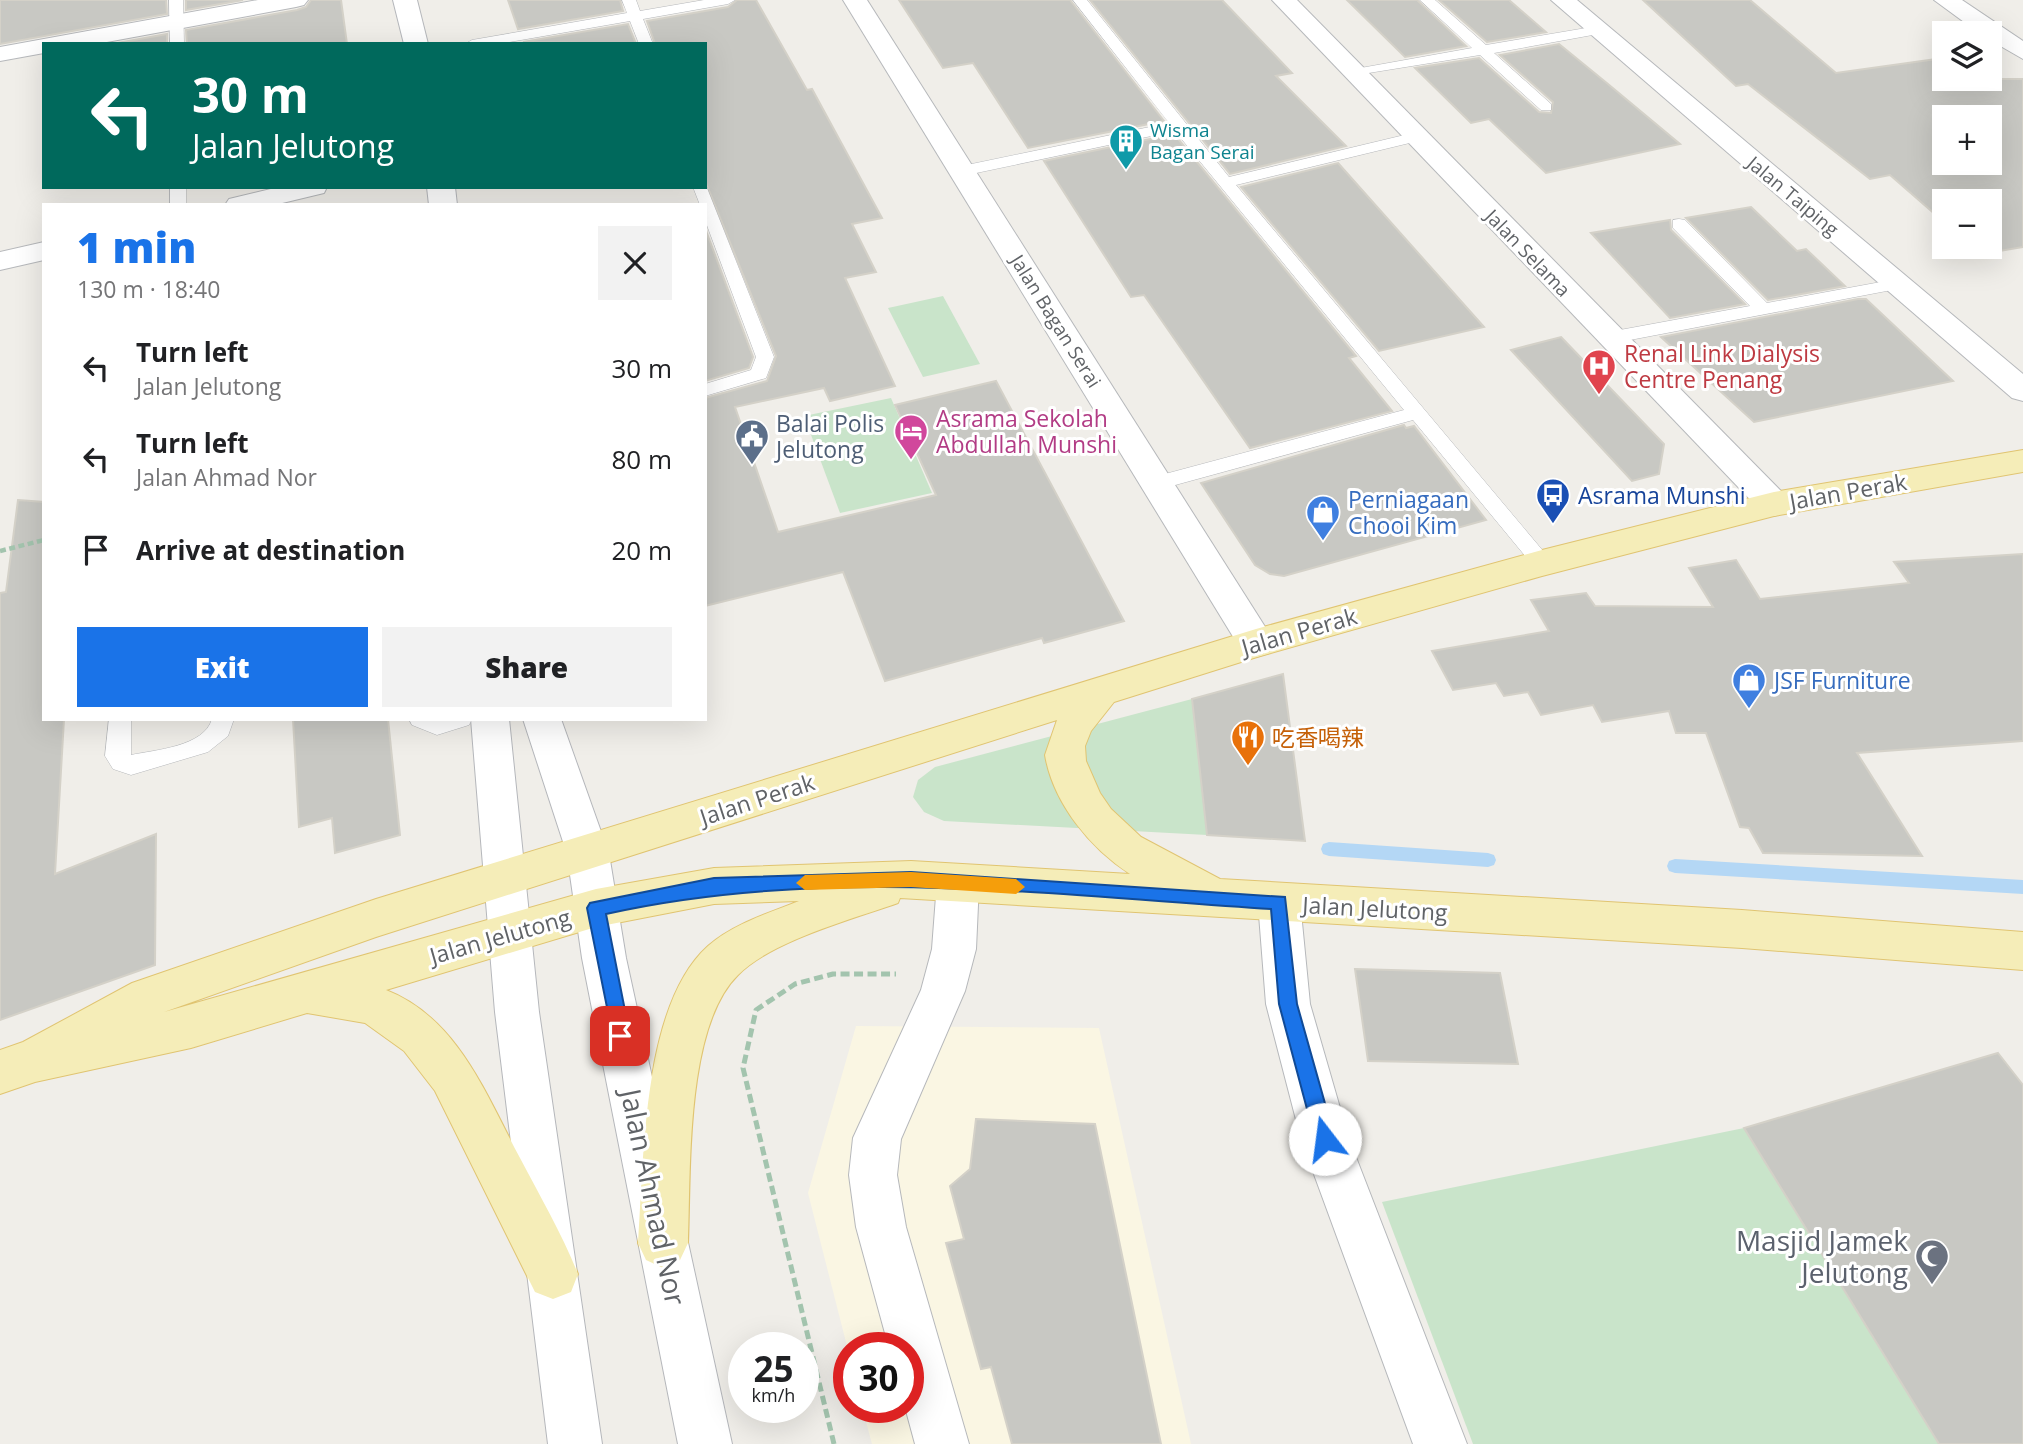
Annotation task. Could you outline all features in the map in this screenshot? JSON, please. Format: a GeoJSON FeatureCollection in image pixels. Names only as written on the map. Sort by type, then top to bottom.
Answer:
{"type":"FeatureCollection","features":[{"type":"Feature","properties":{"kind":"main road","name":"Jalan Perak"},"geometry":{"type":"LineString","coordinates":[[588,854],[1256,643],[1542,563],[1774,504],[2023,461]]}},
{"type":"Feature","properties":{"kind":"main road"},"geometry":{"type":"LineString","coordinates":[[1102,690],[1073,726],[1065,755],[1079,794],[1099,824],[1126,853],[1219,899]]}},
{"type":"Feature","properties":{"kind":"main road","name":"Jalan Jelutong"},"geometry":{"type":"LineString","coordinates":[[17,1066],[148,997],[504,876],[588,854]]}},
{"type":"Feature","properties":{"kind":"main road"},"geometry":{"type":"LineString","coordinates":[[663,1243],[679,1048],[699,988],[722,961],[752,941],[911,879]]}},
{"type":"Feature","properties":{"kind":"main road","name":"Jalan Jelutong"},"geometry":{"type":"LineString","coordinates":[[17,1066],[191,1027],[596,908],[714,886],[911,879],[1742,929],[2023,951]]}},
{"type":"Feature","properties":{"kind":"main road"},"geometry":{"type":"LineString","coordinates":[[301,996],[353,999],[382,1008],[414,1031],[437,1055],[460,1091],[553,1274]]}},
{"type":"Feature","properties":{"kind":"street"},"geometry":{"type":"LineString","coordinates":[[66,42],[296,0]]}},
{"type":"Feature","properties":{"kind":"street"},"geometry":{"type":"LineString","coordinates":[[405,0],[416,42]]}},
{"type":"Feature","properties":{"kind":"street","name":"Jalan Bagan Serai"},"geometry":{"type":"LineString","coordinates":[[855,0],[1256,643]]}},
{"type":"Feature","properties":{"kind":"street","name":"Jalan Selama"},"geometry":{"type":"LineString","coordinates":[[1284,0],[1609,338],[1774,504]]}},
{"type":"Feature","properties":{"kind":"street","name":"Jalan Taiping"},"geometry":{"type":"LineString","coordinates":[[1563,0],[2023,391]]}},
{"type":"Feature","properties":{"kind":"street"},"geometry":{"type":"LineString","coordinates":[[1946,0],[2023,52]]}},
{"type":"Feature","properties":{"kind":"street"},"geometry":{"type":"LineString","coordinates":[[0,54],[42,46]]}},
{"type":"Feature","properties":{"kind":"street"},"geometry":{"type":"LineString","coordinates":[[248,203],[306,189]]}},
{"type":"Feature","properties":{"kind":"street"},"geometry":{"type":"LineString","coordinates":[[0,261],[42,251]]}},
{"type":"Feature","properties":{"kind":"street"},"geometry":{"type":"LineString","coordinates":[[490,721],[517,1012],[575,1444]]}},
{"type":"Feature","properties":{"kind":"street","name":"Jalan Ahmad Nor"},"geometry":{"type":"LineString","coordinates":[[543,721],[588,854],[596,908],[705,1444]]}},
{"type":"Feature","properties":{"kind":"street"},"geometry":{"type":"LineString","coordinates":[[942,1444],[881,1227],[873,1174],[877,1138],[943,991],[954,949],[958,883]]}},
{"type":"Feature","properties":{"kind":"street"},"geometry":{"type":"LineString","coordinates":[[1279,902],[1288,1004],[1325,1139],[1440,1444]]}},
{"type":"Feature","properties":{"kind":"lane"},"geometry":{"type":"LineString","coordinates":[[629,0],[645,42]]}},
{"type":"Feature","properties":{"kind":"lane"},"geometry":{"type":"LineString","coordinates":[[484,42],[728,0]]}},
{"type":"Feature","properties":{"kind":"lane"},"geometry":{"type":"LineString","coordinates":[[1080,0],[1176,126],[1419,412],[1542,563]]}},
{"type":"Feature","properties":{"kind":"lane"},"geometry":{"type":"LineString","coordinates":[[1427,0],[1546,107]]}},
{"type":"Feature","properties":{"kind":"lane"},"geometry":{"type":"LineString","coordinates":[[1355,73],[1598,30]]}},
{"type":"Feature","properties":{"kind":"lane"},"geometry":{"type":"LineString","coordinates":[[962,171],[1176,126]]}},
{"type":"Feature","properties":{"kind":"lane"},"geometry":{"type":"LineString","coordinates":[[1224,183],[1417,137]]}},
{"type":"Feature","properties":{"kind":"lane"},"geometry":{"type":"LineString","coordinates":[[702,189],[765,357],[759,374],[707,389]]}},
{"type":"Feature","properties":{"kind":"lane"},"geometry":{"type":"LineString","coordinates":[[1679,224],[1763,309]]}},
{"type":"Feature","properties":{"kind":"lane"},"geometry":{"type":"LineString","coordinates":[[1609,338],[1897,284]]}},
{"type":"Feature","properties":{"kind":"lane"},"geometry":{"type":"LineString","coordinates":[[1157,483],[1419,412]]}},
{"type":"Feature","properties":{"kind":"lane"},"geometry":{"type":"LineString","coordinates":[[120,721],[117,755],[121,762],[131,765],[202,746],[215,738],[223,727],[223,721]]}},
{"type":"Feature","properties":{"kind":"lane"},"geometry":{"type":"LineString","coordinates":[[425,721],[438,726],[454,721]]}},
{"type":"Feature","properties":{"kind":"path"},"geometry":{"type":"LineString","coordinates":[[0,551],[42,540]]}},
{"type":"Feature","properties":{"kind":"path"},"geometry":{"type":"LineString","coordinates":[[835,1444],[743,1069],[750,1026],[756,1010],[795,984],[833,974],[946,973]]}},
{"type":"Feature","properties":{"kind":"shaded area"},"geometry":{"type":"Polygon","coordinates":[[[856,1026],[1099,1028],[1191,1444],[872,1444],[866,1423],[924,1423],[924,1332],[843,1332],[808,1193],[856,1026]]]}},
{"type":"Feature","properties":{"kind":"green space"},"geometry":{"type":"Polygon","coordinates":[[[943,296],[980,364],[923,377],[888,308],[943,296]]]}},
{"type":"Feature","properties":{"kind":"green space"},"geometry":{"type":"Polygon","coordinates":[[[891,398],[932,493],[840,513],[804,416],[891,398]]]}},
{"type":"Feature","properties":{"kind":"green space"},"geometry":{"type":"Polygon","coordinates":[[[1192,699],[1207,835],[944,821],[924,812],[913,797],[918,780],[935,767],[1192,699]]]}},
{"type":"Feature","properties":{"kind":"green space"},"geometry":{"type":"Polygon","coordinates":[[[1744,1128],[1939,1444],[1473,1444],[1382,1202],[1744,1128]]]}},
{"type":"Feature","properties":{"kind":"building"},"geometry":{"type":"Polygon","coordinates":[[[0,0],[166,0],[167,14],[0,44],[0,0]]]}},
{"type":"Feature","properties":{"kind":"building"},"geometry":{"type":"Polygon","coordinates":[[[186,0],[243,0],[186,10],[186,0]]]}},
{"type":"Feature","properties":{"kind":"building"},"geometry":{"type":"Polygon","coordinates":[[[311,0],[341,0],[347,42],[187,42],[186,30],[306,7],[311,0]]]}},
{"type":"Feature","properties":{"kind":"building"},"geometry":{"type":"Polygon","coordinates":[[[508,0],[620,0],[623,11],[518,29],[508,0]]]}},
{"type":"Feature","properties":{"kind":"building"},"geometry":{"type":"Polygon","coordinates":[[[737,0],[756,0],[807,90],[812,89],[882,218],[852,224],[876,272],[845,278],[895,386],[830,401],[824,388],[735,407],[778,532],[936,495],[895,405],[996,381],[1124,621],[1044,643],[1042,638],[885,681],[843,572],[707,606],[707,397],[767,381],[776,356],[707,186],[707,42],[654,42],[647,21],[728,7],[737,0]]]}},
{"type":"Feature","properties":{"kind":"building"},"geometry":{"type":"Polygon","coordinates":[[[899,0],[1070,0],[1164,121],[1028,148],[973,63],[943,68],[899,0]]]}},
{"type":"Feature","properties":{"kind":"building"},"geometry":{"type":"Polygon","coordinates":[[[1090,0],[1222,0],[1292,73],[1276,76],[1346,146],[1230,174],[1090,0]]]}},
{"type":"Feature","properties":{"kind":"building"},"geometry":{"type":"Polygon","coordinates":[[[1347,0],[1417,0],[1466,46],[1405,57],[1347,0]]]}},
{"type":"Feature","properties":{"kind":"building"},"geometry":{"type":"Polygon","coordinates":[[[1439,0],[1509,0],[1546,32],[1487,42],[1439,0]]]}},
{"type":"Feature","properties":{"kind":"building"},"geometry":{"type":"Polygon","coordinates":[[[1643,0],[1750,0],[1836,73],[1932,60],[1932,91],[2002,91],[2002,79],[2023,79],[2023,247],[2002,251],[2002,189],[1932,189],[1932,212],[1890,175],[1870,179],[1748,84],[1736,86],[1643,0]]]}},
{"type":"Feature","properties":{"kind":"building"},"geometry":{"type":"Polygon","coordinates":[[[628,24],[635,42],[523,42],[628,24]]]}},
{"type":"Feature","properties":{"kind":"building"},"geometry":{"type":"Polygon","coordinates":[[[167,34],[167,42],[123,42],[167,34]]]}},
{"type":"Feature","properties":{"kind":"building"},"geometry":{"type":"Polygon","coordinates":[[[1559,44],[1680,144],[1546,173],[1489,119],[1471,123],[1415,68],[1479,58],[1539,112],[1551,113],[1553,102],[1500,55],[1559,44]]]}},
{"type":"Feature","properties":{"kind":"building"},"geometry":{"type":"Polygon","coordinates":[[[1174,134],[1356,356],[1349,358],[1392,411],[1250,448],[1144,295],[1131,297],[1044,161],[1174,134]]]}},
{"type":"Feature","properties":{"kind":"building"},"geometry":{"type":"Polygon","coordinates":[[[1338,163],[1484,327],[1379,351],[1241,187],[1338,163]]]}},
{"type":"Feature","properties":{"kind":"building"},"geometry":{"type":"Polygon","coordinates":[[[1751,207],[1797,251],[1806,249],[1845,286],[1768,300],[1686,218],[1751,207]]]}},
{"type":"Feature","properties":{"kind":"building"},"geometry":{"type":"Polygon","coordinates":[[[1670,220],[1671,230],[1745,304],[1670,318],[1591,233],[1670,220]]]}},
{"type":"Feature","properties":{"kind":"building"},"geometry":{"type":"Polygon","coordinates":[[[707,233],[753,357],[749,368],[707,380],[707,233]]]}},
{"type":"Feature","properties":{"kind":"building"},"geometry":{"type":"Polygon","coordinates":[[[1866,299],[1953,381],[1754,422],[1661,337],[1866,299]]]}},
{"type":"Feature","properties":{"kind":"building"},"geometry":{"type":"Polygon","coordinates":[[[1561,337],[1664,444],[1659,474],[1632,481],[1511,350],[1561,337]]]}},
{"type":"Feature","properties":{"kind":"building"},"geometry":{"type":"Polygon","coordinates":[[[1404,425],[1406,428],[1414,426],[1486,520],[1284,576],[1270,574],[1255,565],[1201,483],[1404,425]]]}},
{"type":"Feature","properties":{"kind":"building"},"geometry":{"type":"Polygon","coordinates":[[[18,500],[42,502],[42,721],[64,721],[55,874],[156,834],[155,965],[0,1020],[0,593],[6,592],[18,500]]]}},
{"type":"Feature","properties":{"kind":"building"},"geometry":{"type":"Polygon","coordinates":[[[2023,554],[2023,741],[1857,753],[1922,856],[1763,853],[1749,828],[1740,827],[1706,733],[1676,733],[1669,711],[1602,722],[1593,705],[1541,715],[1528,692],[1504,696],[1496,683],[1453,690],[1432,651],[1549,631],[1531,600],[1586,593],[1595,606],[1713,607],[1689,568],[1736,560],[1760,599],[1909,583],[1894,562],[2023,554]]]}},
{"type":"Feature","properties":{"kind":"building","name":"吃香喝辣"},"geometry":{"type":"Polygon","coordinates":[[[1283,674],[1305,841],[1207,835],[1192,699],[1283,674]]]}},
{"type":"Feature","properties":{"kind":"building"},"geometry":{"type":"Polygon","coordinates":[[[293,721],[388,721],[400,835],[335,853],[332,818],[299,827],[293,721]]]}},
{"type":"Feature","properties":{"kind":"building"},"geometry":{"type":"Polygon","coordinates":[[[1355,969],[1500,973],[1518,1064],[1368,1061],[1355,969]]]}},
{"type":"Feature","properties":{"kind":"building","name":"Masjid Jamek Jelutong"},"geometry":{"type":"Polygon","coordinates":[[[1998,1053],[2023,1085],[2023,1444],[1939,1444],[1744,1128],[1998,1053]]]}},
{"type":"Feature","properties":{"kind":"building"},"geometry":{"type":"Polygon","coordinates":[[[976,1119],[1095,1124],[1161,1444],[1012,1444],[991,1367],[981,1369],[946,1243],[964,1239],[950,1186],[970,1169],[976,1119]]]}},
{"type":"Feature","properties":{"kind":"waterway"},"geometry":{"type":"LineString","coordinates":[[1329,849],[1488,860]]}},
{"type":"Feature","properties":{"kind":"waterway"},"geometry":{"type":"LineString","coordinates":[[1675,866],[2023,887]]}},
{"type":"Feature","properties":{"kind":"slow traffic"},"geometry":{"type":"LineString","coordinates":[[805,883],[911,879],[1016,887]]}},
{"type":"Feature","properties":{"kind":"place","name":"Wisma Bagan Serai"},"geometry":{"type":"Point","coordinates":[1126,171]}},
{"type":"Feature","properties":{"kind":"place","name":"Renal Link Dialysis Centre Penang"},"geometry":{"type":"Point","coordinates":[1599,396]}},
{"type":"Feature","properties":{"kind":"place","name":"Asrama Sekolah Abdullah Munshi"},"geometry":{"type":"Point","coordinates":[911,461]}},
{"type":"Feature","properties":{"kind":"place","name":"Balai Polis Jelutong"},"geometry":{"type":"Point","coordinates":[752,466]}},
{"type":"Feature","properties":{"kind":"place","name":"Asrama Munshi"},"geometry":{"type":"Point","coordinates":[1553,525]}},
{"type":"Feature","properties":{"kind":"place","name":"Perniagaan Chooi Kim"},"geometry":{"type":"Point","coordinates":[1323,542]}},
{"type":"Feature","properties":{"kind":"place","name":"JSF Furniture"},"geometry":{"type":"Point","coordinates":[1749,710]}},
{"type":"Feature","properties":{"kind":"place","name":"吃香喝辣"},"geometry":{"type":"Point","coordinates":[1248,767]}},
{"type":"Feature","properties":{"kind":"place","name":"Masjid Jamek Jelutong"},"geometry":{"type":"Point","coordinates":[1932,1286]}},
{"type":"Feature","properties":{"kind":"route"},"geometry":{"type":"LineString","coordinates":[[620,1036],[596,908],[655,895],[714,886],[911,879],[1279,902],[1288,1004],[1325,1139]]}}]}
